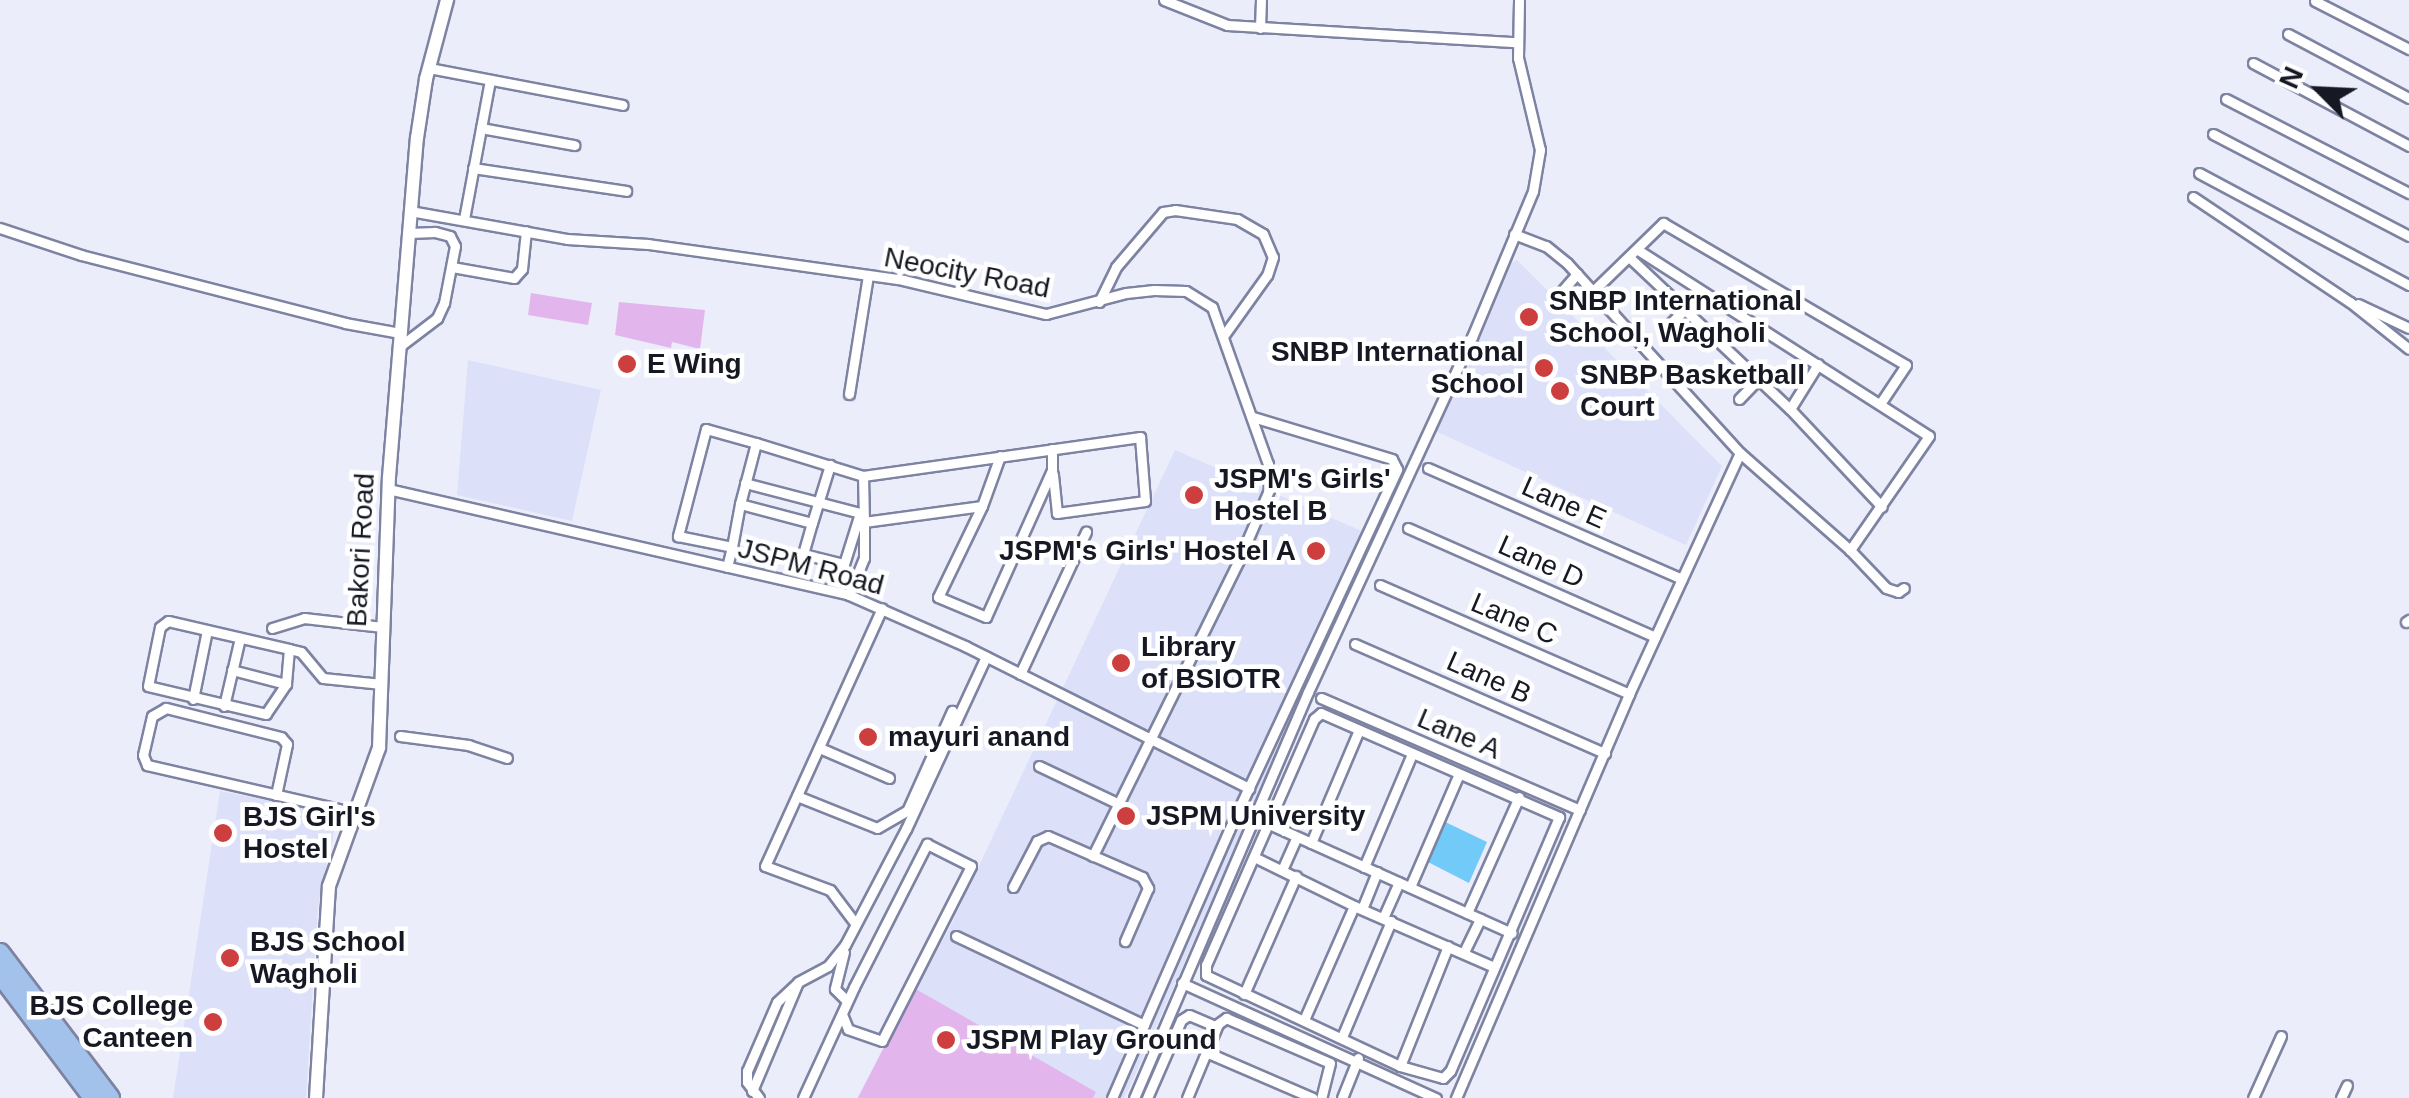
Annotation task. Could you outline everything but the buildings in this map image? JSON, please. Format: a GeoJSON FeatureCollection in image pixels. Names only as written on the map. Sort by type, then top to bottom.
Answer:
{"type":"FeatureCollection","features":[{"type":"Feature","properties":{"kind":"highway"},"geometry":{"type":"LineString","coordinates":[[0,953],[110,1098]]}},
{"type":"Feature","properties":{"kind":"highway"},"geometry":{"type":"LineString","coordinates":[[0,974],[93,1098]]}},
{"type":"Feature","properties":{"kind":"street","name":"Bakori Road"},"geometry":{"type":"LineString","coordinates":[[316,1098],[329,886],[379,748],[388,489],[410,211],[429,68],[447,0]]}},
{"type":"Feature","properties":{"kind":"street"},"geometry":{"type":"LineString","coordinates":[[1164,0],[1226,25],[1516,42]]}},
{"type":"Feature","properties":{"kind":"street"},"geometry":{"type":"LineString","coordinates":[[1260,28],[1261,0]]}},
{"type":"Feature","properties":{"kind":"street"},"geometry":{"type":"LineString","coordinates":[[1134,1098],[1533,191],[1540,162],[1538,131],[1516,42],[1519,0]]}},
{"type":"Feature","properties":{"kind":"street"},"geometry":{"type":"LineString","coordinates":[[2315,0],[2409,49]]}},
{"type":"Feature","properties":{"kind":"street"},"geometry":{"type":"LineString","coordinates":[[2288,34],[2409,98]]}},
{"type":"Feature","properties":{"kind":"street"},"geometry":{"type":"LineString","coordinates":[[2252,63],[2409,146]]}},
{"type":"Feature","properties":{"kind":"street"},"geometry":{"type":"LineString","coordinates":[[429,68],[622,105]]}},
{"type":"Feature","properties":{"kind":"street"},"geometry":{"type":"LineString","coordinates":[[464,220],[490,80]]}},
{"type":"Feature","properties":{"kind":"street"},"geometry":{"type":"LineString","coordinates":[[2226,99],[2409,193]]}},
{"type":"Feature","properties":{"kind":"street"},"geometry":{"type":"LineString","coordinates":[[481,128],[574,145]]}},
{"type":"Feature","properties":{"kind":"street"},"geometry":{"type":"LineString","coordinates":[[2213,134],[2409,236]]}},
{"type":"Feature","properties":{"kind":"street"},"geometry":{"type":"LineString","coordinates":[[474,168],[626,191]]}},
{"type":"Feature","properties":{"kind":"street"},"geometry":{"type":"LineString","coordinates":[[2200,173],[2409,285]]}},
{"type":"Feature","properties":{"kind":"street"},"geometry":{"type":"LineString","coordinates":[[2194,197],[2350,302],[2409,349]]}},
{"type":"Feature","properties":{"kind":"street"},"geometry":{"type":"LineString","coordinates":[[1099,302],[1116,267],[1163,212],[1175,210],[1238,219],[1264,234],[1273,257],[1268,274],[1224,335]]}},
{"type":"Feature","properties":{"kind":"street","name":"Neocity Road"},"geometry":{"type":"LineString","coordinates":[[410,211],[526,231],[903,280],[1046,314],[1126,292],[1186,291],[1212,307],[1270,475],[1266,501],[1147,739],[1094,856]]}},
{"type":"Feature","properties":{"kind":"street"},"geometry":{"type":"LineString","coordinates":[[1594,291],[1663,223],[1906,366],[1880,404]]}},
{"type":"Feature","properties":{"kind":"street"},"geometry":{"type":"LineString","coordinates":[[0,228],[80,254],[399,340],[436,318],[455,246],[450,236],[408,233]]}},
{"type":"Feature","properties":{"kind":"street"},"geometry":{"type":"LineString","coordinates":[[452,267],[514,278],[522,269],[526,231]]}},
{"type":"Feature","properties":{"kind":"street"},"geometry":{"type":"LineString","coordinates":[[1514,234],[1546,246],[1577,274],[1740,452],[1850,550],[1886,588],[1898,592],[1904,588]]}},
{"type":"Feature","properties":{"kind":"street"},"geometry":{"type":"LineString","coordinates":[[1638,250],[1929,436],[1850,550]]}},
{"type":"Feature","properties":{"kind":"street"},"geometry":{"type":"LineString","coordinates":[[1630,258],[1790,408],[1882,507]]}},
{"type":"Feature","properties":{"kind":"street"},"geometry":{"type":"LineString","coordinates":[[1562,292],[1577,274]]}},
{"type":"Feature","properties":{"kind":"street"},"geometry":{"type":"LineString","coordinates":[[849,394],[868,276]]}},
{"type":"Feature","properties":{"kind":"street"},"geometry":{"type":"LineString","coordinates":[[2350,302],[2409,328]]}},
{"type":"Feature","properties":{"kind":"street"},"geometry":{"type":"LineString","coordinates":[[1669,326],[1686,308]]}},
{"type":"Feature","properties":{"kind":"street"},"geometry":{"type":"LineString","coordinates":[[1790,408],[1818,364]]}},
{"type":"Feature","properties":{"kind":"street"},"geometry":{"type":"LineString","coordinates":[[1739,399],[1759,378]]}},
{"type":"Feature","properties":{"kind":"street"},"geometry":{"type":"LineString","coordinates":[[1112,1098],[1249,788],[1397,469],[1392,458],[1253,417]]}},
{"type":"Feature","properties":{"kind":"street"},"geometry":{"type":"LineString","coordinates":[[732,548],[678,536],[706,430],[863,476],[1000,456],[1140,437],[1145,501],[1057,513],[1052,449]]}},
{"type":"Feature","properties":{"kind":"street"},"geometry":{"type":"LineString","coordinates":[[728,567],[756,443]]}},
{"type":"Feature","properties":{"kind":"street"},"geometry":{"type":"LineString","coordinates":[[1456,1098],[1629,694],[1740,452]]}},
{"type":"Feature","properties":{"kind":"street"},"geometry":{"type":"LineString","coordinates":[[1000,456],[996,476],[938,597],[986,617],[1052,470]]}},
{"type":"Feature","properties":{"kind":"street"},"geometry":{"type":"LineString","coordinates":[[830,465],[804,554],[844,564],[862,516]]}},
{"type":"Feature","properties":{"kind":"street","name":"Lane E"},"geometry":{"type":"LineString","coordinates":[[1428,468],[1682,579]]}},
{"type":"Feature","properties":{"kind":"street"},"geometry":{"type":"LineString","coordinates":[[850,594],[864,558],[863,476]]}},
{"type":"Feature","properties":{"kind":"street"},"geometry":{"type":"LineString","coordinates":[[745,484],[862,516],[982,506]]}},
{"type":"Feature","properties":{"kind":"street","name":"JSPM Road"},"geometry":{"type":"LineString","coordinates":[[388,489],[850,594],[1249,788]]}},
{"type":"Feature","properties":{"kind":"street"},"geometry":{"type":"LineString","coordinates":[[740,504],[812,523]]}},
{"type":"Feature","properties":{"kind":"street","name":"Lane D"},"geometry":{"type":"LineString","coordinates":[[1408,528],[1656,637]]}},
{"type":"Feature","properties":{"kind":"street"},"geometry":{"type":"LineString","coordinates":[[1020,674],[1086,532]]}},
{"type":"Feature","properties":{"kind":"street","name":"Lane C"},"geometry":{"type":"LineString","coordinates":[[1380,585],[1629,694]]}},
{"type":"Feature","properties":{"kind":"street"},"geometry":{"type":"LineString","coordinates":[[855,923],[830,890],[765,866],[822,749],[882,608]]}},
{"type":"Feature","properties":{"kind":"street"},"geometry":{"type":"LineString","coordinates":[[272,628],[304,618],[382,627]]}},
{"type":"Feature","properties":{"kind":"street"},"geometry":{"type":"LineString","coordinates":[[288,649],[286,684],[266,714],[154,690],[148,681],[164,621],[288,649],[306,658],[324,678],[382,684]]}},
{"type":"Feature","properties":{"kind":"street"},"geometry":{"type":"LineString","coordinates":[[193,699],[208,630]]}},
{"type":"Feature","properties":{"kind":"street"},"geometry":{"type":"LineString","coordinates":[[224,706],[240,638]]}},
{"type":"Feature","properties":{"kind":"street","name":"Lane B"},"geometry":{"type":"LineString","coordinates":[[1355,644],[1604,753]]}},
{"type":"Feature","properties":{"kind":"street"},"geometry":{"type":"LineString","coordinates":[[847,1001],[835,989],[846,945],[906,830],[986,657]]}},
{"type":"Feature","properties":{"kind":"street"},"geometry":{"type":"LineString","coordinates":[[232,670],[286,684]]}},
{"type":"Feature","properties":{"kind":"street","name":"Lane A"},"geometry":{"type":"LineString","coordinates":[[1322,698],[1580,810]]}},
{"type":"Feature","properties":{"kind":"street"},"geometry":{"type":"LineString","coordinates":[[276,795],[287,744],[281,737],[166,708],[152,716],[142,756],[147,766],[356,813]]}},
{"type":"Feature","properties":{"kind":"street"},"geometry":{"type":"LineString","coordinates":[[797,796],[877,828],[892,820],[907,811],[952,711]]}},
{"type":"Feature","properties":{"kind":"street"},"geometry":{"type":"LineString","coordinates":[[1326,714],[1412,754],[1559,817],[1447,1076],[1438,1079],[1400,1066],[1210,979],[1205,970],[1314,718],[1326,714]]}},
{"type":"Feature","properties":{"kind":"street"},"geometry":{"type":"LineString","coordinates":[[1310,842],[1359,730]]}},
{"type":"Feature","properties":{"kind":"street"},"geometry":{"type":"LineString","coordinates":[[400,736],[468,745],[507,758]]}},
{"type":"Feature","properties":{"kind":"street"},"geometry":{"type":"LineString","coordinates":[[822,749],[889,778]]}},
{"type":"Feature","properties":{"kind":"street"},"geometry":{"type":"LineString","coordinates":[[1364,867],[1412,754]]}},
{"type":"Feature","properties":{"kind":"street"},"geometry":{"type":"LineString","coordinates":[[1039,766],[1118,803]]}},
{"type":"Feature","properties":{"kind":"street"},"geometry":{"type":"LineString","coordinates":[[1410,887],[1459,774]]}},
{"type":"Feature","properties":{"kind":"street"},"geometry":{"type":"LineString","coordinates":[[1467,913],[1519,797]]}},
{"type":"Feature","properties":{"kind":"street"},"geometry":{"type":"LineString","coordinates":[[1269,824],[1525,939]]}},
{"type":"Feature","properties":{"kind":"street"},"geometry":{"type":"LineString","coordinates":[[1247,835],[1261,842]]}},
{"type":"Feature","properties":{"kind":"street"},"geometry":{"type":"LineString","coordinates":[[1282,870],[1297,836]]}},
{"type":"Feature","properties":{"kind":"street"},"geometry":{"type":"LineString","coordinates":[[1013,887],[1042,837],[1094,856],[1148,883],[1125,942]]}},
{"type":"Feature","properties":{"kind":"street"},"geometry":{"type":"LineString","coordinates":[[803,1098],[847,1001],[926,844],[971,866],[882,1041],[848,1029],[842,1014]]}},
{"type":"Feature","properties":{"kind":"street"},"geometry":{"type":"LineString","coordinates":[[1254,857],[1494,967]]}},
{"type":"Feature","properties":{"kind":"street"},"geometry":{"type":"LineString","coordinates":[[1304,1020],[1377,872]]}},
{"type":"Feature","properties":{"kind":"street"},"geometry":{"type":"LineString","coordinates":[[1244,994],[1296,876]]}},
{"type":"Feature","properties":{"kind":"street"},"geometry":{"type":"LineString","coordinates":[[1342,1037],[1399,882]]}},
{"type":"Feature","properties":{"kind":"street"},"geometry":{"type":"LineString","coordinates":[[1464,952],[1480,918]]}},
{"type":"Feature","properties":{"kind":"street"},"geometry":{"type":"LineString","coordinates":[[956,936],[1144,1025]]}},
{"type":"Feature","properties":{"kind":"street"},"geometry":{"type":"LineString","coordinates":[[755,1094],[798,982],[828,966],[846,945]]}},
{"type":"Feature","properties":{"kind":"street"},"geometry":{"type":"LineString","coordinates":[[1400,1066],[1448,946]]}},
{"type":"Feature","properties":{"kind":"street"},"geometry":{"type":"LineString","coordinates":[[1182,983],[1436,1098]]}},
{"type":"Feature","properties":{"kind":"street"},"geometry":{"type":"LineString","coordinates":[[1268,1021],[1272,1006]]}},
{"type":"Feature","properties":{"kind":"street"},"geometry":{"type":"LineString","coordinates":[[1147,1098],[1183,1018],[1218,1024]]}},
{"type":"Feature","properties":{"kind":"street"},"geometry":{"type":"LineString","coordinates":[[1186,1097],[1218,1024],[1226,1018],[1330,1063],[1317,1098],[1206,1052]]}},
{"type":"Feature","properties":{"kind":"street"},"geometry":{"type":"LineString","coordinates":[[2253,1098],[2281,1036]]}},
{"type":"Feature","properties":{"kind":"street"},"geometry":{"type":"LineString","coordinates":[[1342,1098],[1362,1046]]}},
{"type":"Feature","properties":{"kind":"street"},"geometry":{"type":"LineString","coordinates":[[2340,1098],[2347,1085]]}},
{"type":"Feature","properties":{"kind":"shaded area","name":"SNBP International School"},"geometry":{"type":"Polygon","coordinates":[[[1517,260],[1722,466],[1686,545],[1435,431],[1507,265],[1517,260]]]}},
{"type":"Feature","properties":{"kind":"shaded area"},"geometry":{"type":"Polygon","coordinates":[[[531,293],[592,303],[588,325],[528,315],[531,293]]]}},
{"type":"Feature","properties":{"kind":"shaded area"},"geometry":{"type":"Polygon","coordinates":[[[619,302],[705,310],[700,349],[672,342],[671,348],[615,335],[619,302]]]}},
{"type":"Feature","properties":{"kind":"shaded area"},"geometry":{"type":"Polygon","coordinates":[[[468,360],[601,390],[572,521],[457,495],[468,360]]]}},
{"type":"Feature","properties":{"kind":"shaded area","name":"JSPM University"},"geometry":{"type":"Polygon","coordinates":[[[1175,450],[1371,535],[1129,1089],[1124,1098],[857,1098],[953,921],[1175,450]]]}},
{"type":"Feature","properties":{"kind":"shaded area"},"geometry":{"type":"Polygon","coordinates":[[[220,791],[338,814],[318,906],[306,1098],[173,1098],[220,791]]]}},
{"type":"Feature","properties":{"kind":"shaded area","name":"JSPM Play Ground"},"geometry":{"type":"Polygon","coordinates":[[[914,988],[1096,1092],[1093,1098],[858,1098],[914,988]]]}},
{"type":"Feature","properties":{"kind":"water"},"geometry":{"type":"Polygon","coordinates":[[[1439,819],[1487,842],[1469,883],[1422,859],[1439,819]]]}},
{"type":"Feature","properties":{"kind":"place","name":"SNBP International School, Wagholi"},"geometry":{"type":"Point","coordinates":[1529,317]}},
{"type":"Feature","properties":{"kind":"place","name":"E Wing"},"geometry":{"type":"Point","coordinates":[627,364]}},
{"type":"Feature","properties":{"kind":"place","name":"SNBP International School"},"geometry":{"type":"Point","coordinates":[1544,368]}},
{"type":"Feature","properties":{"kind":"place","name":"SNBP Basketball Court"},"geometry":{"type":"Point","coordinates":[1560,391]}},
{"type":"Feature","properties":{"kind":"place","name":"JSPM's Girls' Hostel B"},"geometry":{"type":"Point","coordinates":[1194,495]}},
{"type":"Feature","properties":{"kind":"place","name":"JSPM's Girls' Hostel A"},"geometry":{"type":"Point","coordinates":[1316,551]}},
{"type":"Feature","properties":{"kind":"place","name":"Library of BSIOTR"},"geometry":{"type":"Point","coordinates":[1121,663]}},
{"type":"Feature","properties":{"kind":"place","name":"mayuri anand"},"geometry":{"type":"Point","coordinates":[868,737]}},
{"type":"Feature","properties":{"kind":"place","name":"JSPM University"},"geometry":{"type":"Point","coordinates":[1126,816]}},
{"type":"Feature","properties":{"kind":"place","name":"BJS Girl's Hostel"},"geometry":{"type":"Point","coordinates":[223,833]}},
{"type":"Feature","properties":{"kind":"place","name":"BJS School Wagholi"},"geometry":{"type":"Point","coordinates":[230,958]}},
{"type":"Feature","properties":{"kind":"place","name":"BJS College Canteen"},"geometry":{"type":"Point","coordinates":[213,1022]}},
{"type":"Feature","properties":{"kind":"place","name":"JSPM Play Ground"},"geometry":{"type":"Point","coordinates":[946,1040]}}]}
